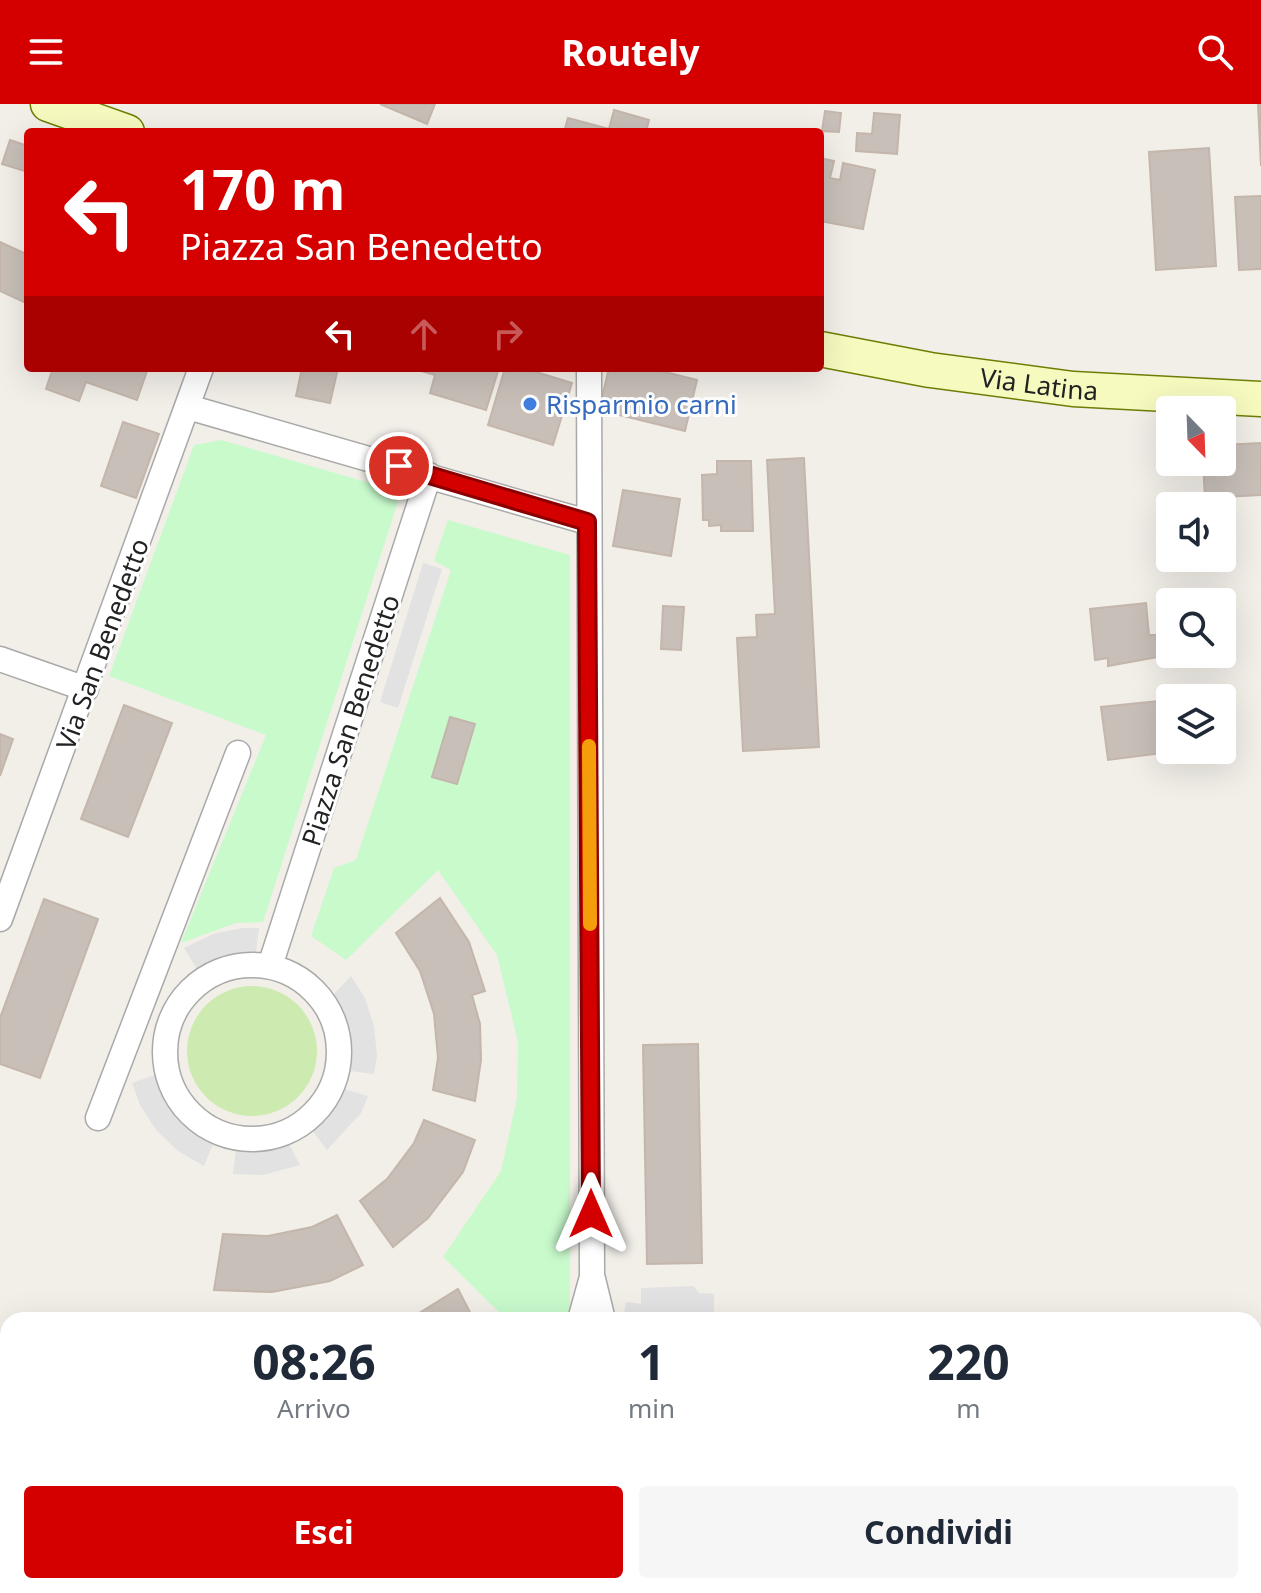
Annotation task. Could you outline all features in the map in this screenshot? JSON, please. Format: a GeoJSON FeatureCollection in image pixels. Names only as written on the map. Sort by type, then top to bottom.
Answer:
{"type":"FeatureCollection","features":[{"type":"Feature","properties":{"kind":"main road"},"geometry":{"type":"LineString","coordinates":[[48,104],[116,128]]}},
{"type":"Feature","properties":{"kind":"main road","name":"Via Latina"},"geometry":{"type":"LineString","coordinates":[[824,350],[930,370],[1073,389],[1261,399]]}},
{"type":"Feature","properties":{"kind":"street","name":"Via San Benedetto"},"geometry":{"type":"LineString","coordinates":[[0,919],[200,372]]}},
{"type":"Feature","properties":{"kind":"street"},"geometry":{"type":"LineString","coordinates":[[589,372],[587,522],[592,1277],[601,1312]]}},
{"type":"Feature","properties":{"kind":"street"},"geometry":{"type":"LineString","coordinates":[[188,407],[587,522]]}},
{"type":"Feature","properties":{"kind":"street","name":"Piazza San Benedetto"},"geometry":{"type":"LineString","coordinates":[[270,966],[429,475]]}},
{"type":"Feature","properties":{"kind":"street"},"geometry":{"type":"LineString","coordinates":[[0,659],[86,689]]}},
{"type":"Feature","properties":{"kind":"street"},"geometry":{"type":"LineString","coordinates":[[98,1118],[238,753]]}},
{"type":"Feature","properties":{"kind":"street"},"geometry":{"type":"LineString","coordinates":[[242,965],[270,966],[298,978],[320,997],[335,1022],[340,1051],[335,1081],[314,1114],[299,1126],[272,1137],[244,1139],[216,1132],[193,1117],[175,1094],[166,1068],[166,1039],[174,1012],[191,990],[215,973],[242,965]]}},
{"type":"Feature","properties":{"kind":"street"},"geometry":{"type":"LineString","coordinates":[[142,1001],[174,1012]]}},
{"type":"Feature","properties":{"kind":"street"},"geometry":{"type":"LineString","coordinates":[[582,1312],[592,1277]]}},
{"type":"Feature","properties":{"kind":"green space"},"geometry":{"type":"Polygon","coordinates":[[[221,440],[401,492],[263,922],[236,923],[181,943],[266,735],[109,676],[194,445],[221,440]]]}},
{"type":"Feature","properties":{"kind":"green space"},"geometry":{"type":"Polygon","coordinates":[[[448,520],[570,555],[569,1312],[499,1312],[443,1257],[501,1171],[517,1098],[518,1042],[497,955],[438,870],[346,960],[311,936],[334,868],[356,860],[451,570],[434,561],[448,520]]]}},
{"type":"Feature","properties":{"kind":"green space"},"geometry":{"type":"Polygon","coordinates":[[[252,986],[277,991],[298,1005],[312,1026],[317,1051],[312,1076],[298,1097],[277,1111],[252,1116],[227,1111],[206,1097],[192,1076],[187,1051],[192,1026],[206,1005],[227,991],[252,986]]]}},
{"type":"Feature","properties":{"kind":"shaded area"},"geometry":{"type":"Polygon","coordinates":[[[423,563],[442,569],[398,708],[380,702],[423,563]]]}},
{"type":"Feature","properties":{"kind":"shaded area"},"geometry":{"type":"Polygon","coordinates":[[[259,928],[256,952],[220,957],[197,969],[184,948],[213,934],[259,928]]]}},
{"type":"Feature","properties":{"kind":"shaded area"},"geometry":{"type":"Polygon","coordinates":[[[351,976],[365,998],[374,1026],[377,1056],[374,1074],[350,1071],[351,1031],[334,994],[351,976]]]}},
{"type":"Feature","properties":{"kind":"shaded area"},"geometry":{"type":"Polygon","coordinates":[[[155,1075],[175,1115],[213,1144],[204,1166],[178,1151],[156,1130],[140,1105],[132,1083],[155,1075]]]}},
{"type":"Feature","properties":{"kind":"shaded area"},"geometry":{"type":"Polygon","coordinates":[[[344,1089],[368,1096],[361,1113],[327,1150],[312,1130],[325,1120],[344,1089]]]}},
{"type":"Feature","properties":{"kind":"shaded area"},"geometry":{"type":"Polygon","coordinates":[[[289,1144],[300,1165],[263,1175],[233,1174],[236,1150],[261,1151],[289,1144]]]}},
{"type":"Feature","properties":{"kind":"shaded area"},"geometry":{"type":"Polygon","coordinates":[[[694,1286],[699,1293],[714,1294],[714,1312],[624,1312],[626,1302],[641,1304],[641,1288],[694,1286]]]}},
{"type":"Feature","properties":{"kind":"building"},"geometry":{"type":"Polygon","coordinates":[[[380,104],[435,104],[427,124],[380,104]]]}},
{"type":"Feature","properties":{"kind":"building"},"geometry":{"type":"Polygon","coordinates":[[[1258,104],[1261,104],[1261,166],[1258,104]]]}},
{"type":"Feature","properties":{"kind":"building"},"geometry":{"type":"Polygon","coordinates":[[[614,110],[649,120],[647,128],[609,128],[614,110]]]}},
{"type":"Feature","properties":{"kind":"building"},"geometry":{"type":"Polygon","coordinates":[[[825,111],[841,113],[839,132],[824,131],[825,111]]]}},
{"type":"Feature","properties":{"kind":"building"},"geometry":{"type":"Polygon","coordinates":[[[874,113],[900,115],[897,154],[856,151],[857,133],[872,134],[874,113]]]}},
{"type":"Feature","properties":{"kind":"building"},"geometry":{"type":"Polygon","coordinates":[[[568,118],[605,128],[565,128],[568,118]]]}},
{"type":"Feature","properties":{"kind":"building"},"geometry":{"type":"Polygon","coordinates":[[[10,140],[24,145],[24,171],[2,164],[10,140]]]}},
{"type":"Feature","properties":{"kind":"building"},"geometry":{"type":"Polygon","coordinates":[[[1209,148],[1216,266],[1156,270],[1149,152],[1209,148]]]}},
{"type":"Feature","properties":{"kind":"building"},"geometry":{"type":"Polygon","coordinates":[[[824,159],[834,161],[830,178],[840,180],[843,163],[875,170],[863,229],[824,222],[824,159]]]}},
{"type":"Feature","properties":{"kind":"building"},"geometry":{"type":"Polygon","coordinates":[[[1261,196],[1261,269],[1239,270],[1235,197],[1261,196]]]}},
{"type":"Feature","properties":{"kind":"building"},"geometry":{"type":"Polygon","coordinates":[[[0,242],[24,253],[24,302],[0,291],[0,242]]]}},
{"type":"Feature","properties":{"kind":"building"},"geometry":{"type":"Polygon","coordinates":[[[52,372],[147,372],[137,400],[86,382],[79,401],[46,389],[52,372]]]}},
{"type":"Feature","properties":{"kind":"building"},"geometry":{"type":"Polygon","coordinates":[[[301,372],[337,372],[330,403],[296,396],[301,372]]]}},
{"type":"Feature","properties":{"kind":"building"},"geometry":{"type":"Polygon","coordinates":[[[425,372],[498,372],[486,410],[430,393],[435,375],[425,372]]]}},
{"type":"Feature","properties":{"kind":"building","name":"Risparmio carni"},"geometry":{"type":"Polygon","coordinates":[[[504,372],[536,372],[572,383],[553,445],[488,425],[504,372]]]}},
{"type":"Feature","properties":{"kind":"building"},"geometry":{"type":"Polygon","coordinates":[[[608,372],[665,372],[697,380],[685,431],[599,410],[608,372]]]}},
{"type":"Feature","properties":{"kind":"building"},"geometry":{"type":"Polygon","coordinates":[[[123,422],[159,434],[136,498],[101,486],[123,422]]]}},
{"type":"Feature","properties":{"kind":"building"},"geometry":{"type":"Polygon","coordinates":[[[1261,443],[1261,495],[1236,496],[1236,492],[1205,492],[1204,476],[1236,476],[1236,444],[1261,443]]]}},
{"type":"Feature","properties":{"kind":"building"},"geometry":{"type":"Polygon","coordinates":[[[804,458],[819,747],[743,751],[737,638],[757,637],[756,615],[775,614],[767,460],[804,458]]]}},
{"type":"Feature","properties":{"kind":"building"},"geometry":{"type":"Polygon","coordinates":[[[717,461],[751,461],[753,531],[721,531],[721,525],[709,526],[709,520],[703,520],[702,475],[717,474],[717,461]]]}},
{"type":"Feature","properties":{"kind":"building"},"geometry":{"type":"Polygon","coordinates":[[[623,490],[680,499],[671,556],[613,546],[623,490]]]}},
{"type":"Feature","properties":{"kind":"building"},"geometry":{"type":"Polygon","coordinates":[[[1146,603],[1149,635],[1156,635],[1156,657],[1108,666],[1108,658],[1095,660],[1090,609],[1146,603]]]}},
{"type":"Feature","properties":{"kind":"building"},"geometry":{"type":"Polygon","coordinates":[[[663,606],[684,607],[681,650],[661,649],[663,606]]]}},
{"type":"Feature","properties":{"kind":"building"},"geometry":{"type":"Polygon","coordinates":[[[1156,701],[1156,754],[1108,760],[1101,707],[1156,701]]]}},
{"type":"Feature","properties":{"kind":"building"},"geometry":{"type":"Polygon","coordinates":[[[124,705],[172,723],[128,837],[81,819],[124,705]]]}},
{"type":"Feature","properties":{"kind":"building"},"geometry":{"type":"Polygon","coordinates":[[[450,717],[475,724],[457,784],[432,777],[450,717]]]}},
{"type":"Feature","properties":{"kind":"building"},"geometry":{"type":"Polygon","coordinates":[[[0,734],[13,739],[0,776],[0,734]]]}},
{"type":"Feature","properties":{"kind":"building"},"geometry":{"type":"Polygon","coordinates":[[[440,898],[469,942],[485,991],[472,995],[480,1024],[481,1060],[475,1101],[433,1090],[438,1058],[434,1014],[420,971],[396,933],[440,898]]]}},
{"type":"Feature","properties":{"kind":"building"},"geometry":{"type":"Polygon","coordinates":[[[44,899],[98,919],[40,1078],[0,1064],[0,1018],[44,899]]]}},
{"type":"Feature","properties":{"kind":"building"},"geometry":{"type":"Polygon","coordinates":[[[698,1044],[702,1263],[647,1264],[643,1045],[698,1044]]]}},
{"type":"Feature","properties":{"kind":"building"},"geometry":{"type":"Polygon","coordinates":[[[424,1120],[475,1140],[463,1172],[428,1218],[393,1247],[360,1201],[387,1179],[414,1143],[424,1120]]]}},
{"type":"Feature","properties":{"kind":"building"},"geometry":{"type":"Polygon","coordinates":[[[337,1215],[363,1265],[330,1281],[272,1292],[214,1290],[223,1234],[268,1236],[312,1227],[337,1215]]]}},
{"type":"Feature","properties":{"kind":"building"},"geometry":{"type":"Polygon","coordinates":[[[458,1289],[470,1312],[421,1312],[458,1289]]]}},
{"type":"Feature","properties":{"kind":"slow traffic"},"geometry":{"type":"LineString","coordinates":[[589,746],[590,924]]}},
{"type":"Feature","properties":{"kind":"place","name":"Risparmio carni"},"geometry":{"type":"Point","coordinates":[530,404]}},
{"type":"Feature","properties":{"kind":"route"},"geometry":{"type":"LineString","coordinates":[[399,466],[587,522],[591,1214]]}}]}
